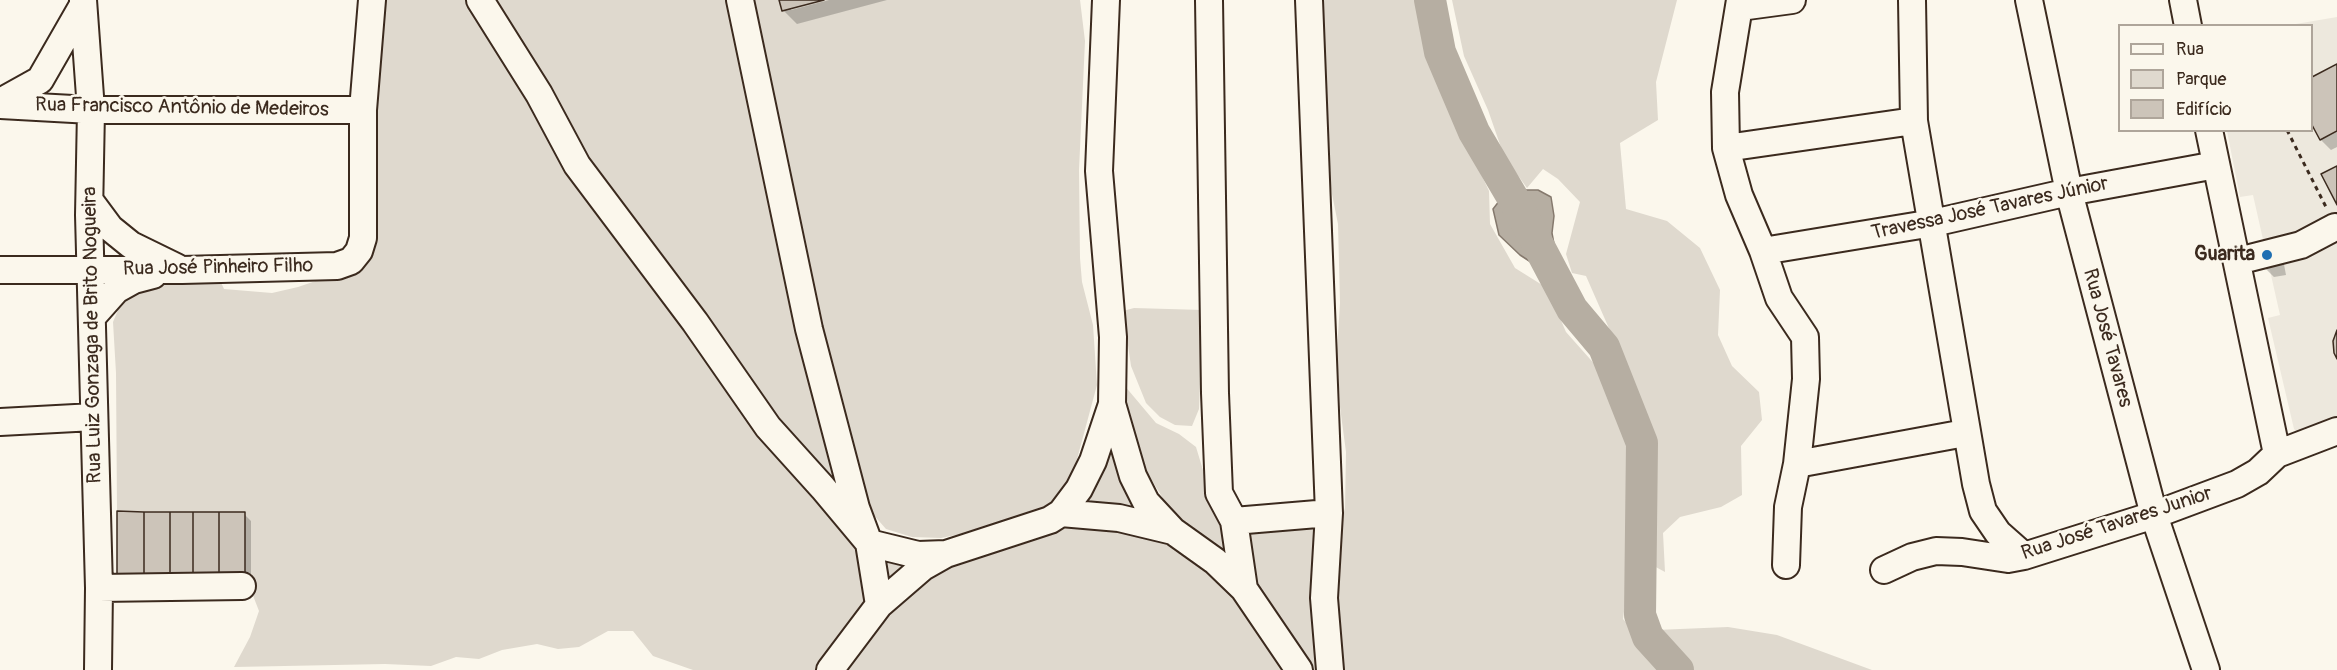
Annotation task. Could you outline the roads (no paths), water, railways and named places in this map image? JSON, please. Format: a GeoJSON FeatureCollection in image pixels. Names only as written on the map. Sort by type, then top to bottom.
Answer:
{"type":"FeatureCollection","features":[{"type":"Feature","properties":{"kind":"street"},"geometry":{"type":"LineString","coordinates":[[363,110],[372,0]]}},
{"type":"Feature","properties":{"kind":"street"},"geometry":{"type":"LineString","coordinates":[[480,0],[539,94],[577,165],[695,322],[768,427],[869,543],[918,555],[946,554]]}},
{"type":"Feature","properties":{"kind":"street"},"geometry":{"type":"LineString","coordinates":[[741,0],[809,329],[856,508],[869,543],[879,605]]}},
{"type":"Feature","properties":{"kind":"street"},"geometry":{"type":"LineString","coordinates":[[832,670],[879,605],[923,567],[946,554],[1050,520],[1061,513],[1079,489],[1093,461],[1112,404],[1114,373],[1099,171],[1106,0]]}},
{"type":"Feature","properties":{"kind":"street"},"geometry":{"type":"LineString","coordinates":[[1209,0],[1219,493],[1234,521],[1244,589]]}},
{"type":"Feature","properties":{"kind":"street"},"geometry":{"type":"LineString","coordinates":[[1309,0],[1329,513],[1324,598],[1330,670]]}},
{"type":"Feature","properties":{"kind":"street"},"geometry":{"type":"LineString","coordinates":[[1786,565],[1788,507],[1797,464],[1806,379],[1805,337],[1779,298],[1763,251],[1739,195],[1726,148],[1725,92],[1740,3],[1792,0]]}},
{"type":"Feature","properties":{"kind":"street"},"geometry":{"type":"LineString","coordinates":[[1912,0],[1914,121],[1933,223],[1965,433],[1983,511],[1998,533],[2024,556]]}},
{"type":"Feature","properties":{"kind":"street","name":"Rua José Tavares"},"geometry":{"type":"LineString","coordinates":[[2029,0],[2069,192],[2154,515],[2206,670]]}},
{"type":"Feature","properties":{"kind":"street"},"geometry":{"type":"LineString","coordinates":[[2183,0],[2188,24]]}},
{"type":"Feature","properties":{"kind":"street"},"geometry":{"type":"LineString","coordinates":[[0,104],[40,80],[83,3]]}},
{"type":"Feature","properties":{"kind":"street","name":"Rua Luiz Gonzaga de Brito Nogueira"},"geometry":{"type":"LineString","coordinates":[[83,3],[91,110],[90,201],[99,588],[98,670]]}},
{"type":"Feature","properties":{"kind":"street","name":"Rua Francisco Antônio de Medeiros"},"geometry":{"type":"LineString","coordinates":[[0,104],[91,110],[363,110]]}},
{"type":"Feature","properties":{"kind":"street","name":"Rua José Pinheiro Filho"},"geometry":{"type":"LineString","coordinates":[[0,270],[182,270],[337,266],[351,261],[359,251],[363,238],[363,110]]}},
{"type":"Feature","properties":{"kind":"street"},"geometry":{"type":"LineString","coordinates":[[1726,148],[1914,121]]}},
{"type":"Feature","properties":{"kind":"street"},"geometry":{"type":"LineString","coordinates":[[2209,132],[2277,454]]}},
{"type":"Feature","properties":{"kind":"street","name":"Travessa José Tavares Júnior"},"geometry":{"type":"LineString","coordinates":[[1763,251],[1933,223],[2069,192],[2216,165]]}},
{"type":"Feature","properties":{"kind":"street"},"geometry":{"type":"LineString","coordinates":[[90,201],[110,228],[131,245],[161,262],[182,270]]}},
{"type":"Feature","properties":{"kind":"street"},"geometry":{"type":"LineString","coordinates":[[2238,261],[2301,245],[2336,227]]}},
{"type":"Feature","properties":{"kind":"street"},"geometry":{"type":"LineString","coordinates":[[92,317],[116,290],[134,280],[182,270]]}},
{"type":"Feature","properties":{"kind":"street"},"geometry":{"type":"LineString","coordinates":[[1112,404],[1133,476],[1146,502],[1173,531],[1215,561],[1244,589],[1299,670]]}},
{"type":"Feature","properties":{"kind":"street"},"geometry":{"type":"LineString","coordinates":[[0,422],[94,417]]}},
{"type":"Feature","properties":{"kind":"street","name":"Rua José Tavares Junior"},"geometry":{"type":"LineString","coordinates":[[1884,570],[1912,557],[1936,551],[1962,552],[2008,559],[2024,556],[2154,515],[2237,484],[2258,472],[2277,454],[2337,431]]}},
{"type":"Feature","properties":{"kind":"street"},"geometry":{"type":"LineString","coordinates":[[1797,464],[1965,433]]}},
{"type":"Feature","properties":{"kind":"street"},"geometry":{"type":"LineString","coordinates":[[1061,513],[1119,518],[1173,531]]}},
{"type":"Feature","properties":{"kind":"street"},"geometry":{"type":"LineString","coordinates":[[1234,521],[1329,513]]}},
{"type":"Feature","properties":{"kind":"street"},"geometry":{"type":"LineString","coordinates":[[99,588],[242,586]]}},
{"type":"Feature","properties":{"kind":"waterway"},"geometry":{"type":"LineString","coordinates":[[1430,0],[1440,52],[1474,132],[1517,205],[1572,309],[1604,347],[1642,443],[1640,615],[1648,637],[1678,670]]}},
{"type":"Feature","properties":{"kind":"place","name":"Guarita"},"geometry":{"type":"Point","coordinates":[2267,255]}}]}
